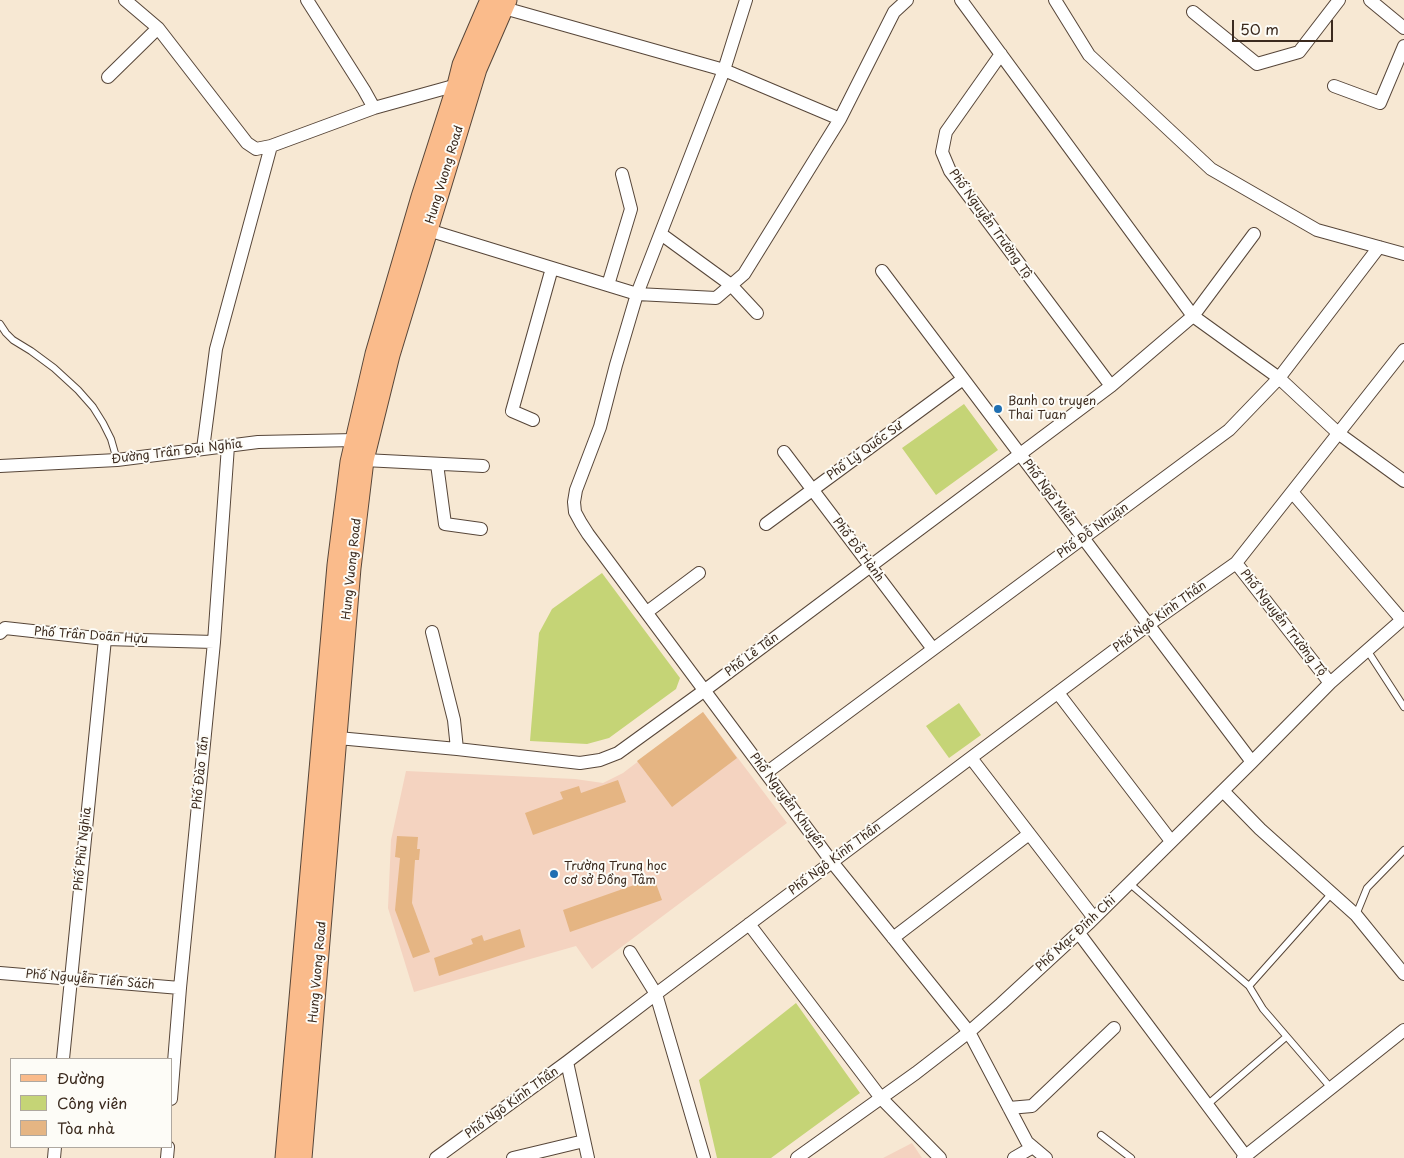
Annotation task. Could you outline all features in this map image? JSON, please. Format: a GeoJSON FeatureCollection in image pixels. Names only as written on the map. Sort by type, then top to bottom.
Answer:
{"type":"FeatureCollection","features":[{"type":"Feature","properties":{"kind":"main road","name":"Hung Vuong Road"},"geometry":{"type":"LineString","coordinates":[[302,1158],[351,568],[364,460],[362,440],[374,354],[462,65],[500,3]]}},
{"type":"Feature","properties":{"kind":"main road","name":"Hung Vuong Road"},"geometry":{"type":"LineString","coordinates":[[285,1158],[337,565],[350,462],[362,440],[390,355],[477,69],[500,3]]}},
{"type":"Feature","properties":{"kind":"street"},"geometry":{"type":"LineString","coordinates":[[125,0],[158,28],[247,143],[256,149],[271,146],[374,108],[457,85]]}},
{"type":"Feature","properties":{"kind":"street"},"geometry":{"type":"LineString","coordinates":[[307,0],[374,108]]}},
{"type":"Feature","properties":{"kind":"street","name":"Phố Nguyễn Khuyến"},"geometry":{"type":"LineString","coordinates":[[746,0],[724,70],[637,294],[600,427],[576,490],[575,512],[580,523],[832,862],[969,1032],[1027,1142],[1046,1158]]}},
{"type":"Feature","properties":{"kind":"street"},"geometry":{"type":"LineString","coordinates":[[428,230],[637,294],[716,298],[744,274],[840,119],[894,12],[907,0]]}},
{"type":"Feature","properties":{"kind":"street"},"geometry":{"type":"LineString","coordinates":[[961,0],[1193,316],[1278,378],[1338,433],[1404,481]]}},
{"type":"Feature","properties":{"kind":"street"},"geometry":{"type":"LineString","coordinates":[[1055,0],[1089,54],[1211,169],[1317,230],[1404,254]]}},
{"type":"Feature","properties":{"kind":"street"},"geometry":{"type":"LineString","coordinates":[[1192,12],[1257,64],[1299,52],[1339,0]]}},
{"type":"Feature","properties":{"kind":"street"},"geometry":{"type":"LineString","coordinates":[[1370,0],[1404,28]]}},
{"type":"Feature","properties":{"kind":"street"},"geometry":{"type":"LineString","coordinates":[[500,3],[724,70],[840,119]]}},
{"type":"Feature","properties":{"kind":"street"},"geometry":{"type":"LineString","coordinates":[[108,77],[158,28]]}},
{"type":"Feature","properties":{"kind":"street"},"geometry":{"type":"LineString","coordinates":[[1334,86],[1380,103],[1404,46]]}},
{"type":"Feature","properties":{"kind":"street","name":"Phố Nguyễn Trường Tộ"},"geometry":{"type":"LineString","coordinates":[[1000,54],[946,132],[942,152],[950,171],[1111,386]]}},
{"type":"Feature","properties":{"kind":"street"},"geometry":{"type":"LineString","coordinates":[[203,449],[216,349],[271,146]]}},
{"type":"Feature","properties":{"kind":"street"},"geometry":{"type":"LineString","coordinates":[[608,285],[631,209],[622,174]]}},
{"type":"Feature","properties":{"kind":"street"},"geometry":{"type":"LineString","coordinates":[[661,234],[731,285],[757,313]]}},
{"type":"Feature","properties":{"kind":"street","name":"Phố Lê Tần"},"geometry":{"type":"LineString","coordinates":[[338,738],[580,763],[600,760],[618,752],[705,690],[1111,386],[1193,316],[1254,234]]}},
{"type":"Feature","properties":{"kind":"street","name":"Phố Đỗ Nhuận"},"geometry":{"type":"LineString","coordinates":[[766,772],[1229,430],[1278,378],[1379,247]]}},
{"type":"Feature","properties":{"kind":"street"},"geometry":{"type":"LineString","coordinates":[[533,420],[512,411],[552,268]]}},
{"type":"Feature","properties":{"kind":"street","name":"Phố Ngô Miễn"},"geometry":{"type":"LineString","coordinates":[[882,270],[1252,762]]}},
{"type":"Feature","properties":{"kind":"street","name":"Phố Ngô Kính Thần"},"geometry":{"type":"LineString","coordinates":[[436,1158],[567,1062],[1148,625],[1236,563],[1404,350]]}},
{"type":"Feature","properties":{"kind":"street","name":"Phố Lý Quốc Sư"},"geometry":{"type":"LineString","coordinates":[[766,524],[963,379]]}},
{"type":"Feature","properties":{"kind":"street","name":"Đường Trần Đại Nghĩa"},"geometry":{"type":"LineString","coordinates":[[0,466],[118,460],[258,442],[362,440]]}},
{"type":"Feature","properties":{"kind":"street","name":"Phố Đào Tấn"},"geometry":{"type":"LineString","coordinates":[[172,1087],[214,642],[228,446]]}},
{"type":"Feature","properties":{"kind":"street","name":"Phố Đỗ Hành"},"geometry":{"type":"LineString","coordinates":[[784,452],[933,649]]}},
{"type":"Feature","properties":{"kind":"street"},"geometry":{"type":"LineString","coordinates":[[364,460],[483,466]]}},
{"type":"Feature","properties":{"kind":"street"},"geometry":{"type":"LineString","coordinates":[[437,464],[445,524],[481,528]]}},
{"type":"Feature","properties":{"kind":"street"},"geometry":{"type":"LineString","coordinates":[[1292,492],[1403,619]]}},
{"type":"Feature","properties":{"kind":"street","name":"Phố Nguyễn Trường Tộ"},"geometry":{"type":"LineString","coordinates":[[1236,563],[1330,683]]}},
{"type":"Feature","properties":{"kind":"street"},"geometry":{"type":"LineString","coordinates":[[646,612],[699,573]]}},
{"type":"Feature","properties":{"kind":"street","name":"Phố Mạc Đĩnh Chi"},"geometry":{"type":"LineString","coordinates":[[797,1158],[969,1032],[1001,1004],[1094,918],[1330,683],[1403,619]]}},
{"type":"Feature","properties":{"kind":"street","name":"Phố Trần Doãn Hựu"},"geometry":{"type":"LineString","coordinates":[[0,633],[5,628],[105,639],[214,642]]}},
{"type":"Feature","properties":{"kind":"street"},"geometry":{"type":"LineString","coordinates":[[432,632],[454,720],[457,749]]}},
{"type":"Feature","properties":{"kind":"street","name":"Phố Phù Nghĩa"},"geometry":{"type":"LineString","coordinates":[[63,1058],[105,639]]}},
{"type":"Feature","properties":{"kind":"street"},"geometry":{"type":"LineString","coordinates":[[1058,692],[1172,841]]}},
{"type":"Feature","properties":{"kind":"street"},"geometry":{"type":"LineString","coordinates":[[971,758],[1094,918]]}},
{"type":"Feature","properties":{"kind":"street"},"geometry":{"type":"LineString","coordinates":[[1223,791],[1260,829],[1356,915],[1404,974]]}},
{"type":"Feature","properties":{"kind":"street"},"geometry":{"type":"LineString","coordinates":[[893,938],[1029,834]]}},
{"type":"Feature","properties":{"kind":"street"},"geometry":{"type":"LineString","coordinates":[[749,924],[881,1098],[940,1158]]}},
{"type":"Feature","properties":{"kind":"street"},"geometry":{"type":"LineString","coordinates":[[1078,932],[1245,1157],[1404,1030]]}},
{"type":"Feature","properties":{"kind":"street"},"geometry":{"type":"LineString","coordinates":[[630,952],[656,994],[704,1158]]}},
{"type":"Feature","properties":{"kind":"street","name":"Phố Nguyễn Tiến Sách"},"geometry":{"type":"LineString","coordinates":[[0,973],[180,988]]}},
{"type":"Feature","properties":{"kind":"street"},"geometry":{"type":"LineString","coordinates":[[1009,1108],[1032,1106],[1114,1028]]}},
{"type":"Feature","properties":{"kind":"street"},"geometry":{"type":"LineString","coordinates":[[567,1062],[588,1158]]}},
{"type":"Feature","properties":{"kind":"street"},"geometry":{"type":"LineString","coordinates":[[513,1158],[584,1141]]}},
{"type":"Feature","properties":{"kind":"street"},"geometry":{"type":"LineString","coordinates":[[1014,1158],[1034,1148]]}},
{"type":"Feature","properties":{"kind":"lane"},"geometry":{"type":"LineString","coordinates":[[0,324],[14,340],[54,368],[93,407],[107,431],[118,460]]}},
{"type":"Feature","properties":{"kind":"lane"},"geometry":{"type":"LineString","coordinates":[[1367,650],[1404,707]]}},
{"type":"Feature","properties":{"kind":"lane"},"geometry":{"type":"LineString","coordinates":[[1356,915],[1367,888],[1404,850]]}},
{"type":"Feature","properties":{"kind":"lane"},"geometry":{"type":"LineString","coordinates":[[1129,883],[1249,986],[1263,1009],[1331,1088]]}},
{"type":"Feature","properties":{"kind":"lane"},"geometry":{"type":"LineString","coordinates":[[1249,986],[1332,893]]}},
{"type":"Feature","properties":{"kind":"lane"},"geometry":{"type":"LineString","coordinates":[[1207,1105],[1286,1037]]}},
{"type":"Feature","properties":{"kind":"lane"},"geometry":{"type":"LineString","coordinates":[[1101,1135],[1131,1158]]}},
{"type":"Feature","properties":{"kind":"shaded area","name":"Trường Trung học cơ sở Đồng Tâm"},"geometry":{"type":"Polygon","coordinates":[[[703,712],[787,823],[592,969],[576,946],[414,992],[388,908],[391,840],[406,771],[575,779],[603,783],[623,773],[703,712]]]}},
{"type":"Feature","properties":{"kind":"shaded area"},"geometry":{"type":"Polygon","coordinates":[[[912,1143],[922,1158],[883,1158],[912,1143]]]}},
{"type":"Feature","properties":{"kind":"green space"},"geometry":{"type":"Polygon","coordinates":[[[964,404],[998,450],[936,495],[902,448],[964,404]]]}},
{"type":"Feature","properties":{"kind":"green space"},"geometry":{"type":"Polygon","coordinates":[[[602,573],[680,678],[676,689],[609,738],[587,744],[530,741],[539,633],[552,609],[602,573]]]}},
{"type":"Feature","properties":{"kind":"green space"},"geometry":{"type":"Polygon","coordinates":[[[959,703],[981,735],[949,758],[926,726],[959,703]]]}},
{"type":"Feature","properties":{"kind":"green space"},"geometry":{"type":"Polygon","coordinates":[[[796,1003],[860,1093],[771,1158],[717,1158],[699,1080],[796,1003]]]}},
{"type":"Feature","properties":{"kind":"building"},"geometry":{"type":"Polygon","coordinates":[[[703,712],[737,758],[672,807],[637,761],[703,712]]]}},
{"type":"Feature","properties":{"kind":"building"},"geometry":{"type":"Polygon","coordinates":[[[618,780],[626,802],[533,835],[525,813],[563,799],[560,792],[579,786],[581,793],[618,780]]]}},
{"type":"Feature","properties":{"kind":"building"},"geometry":{"type":"Polygon","coordinates":[[[397,836],[418,837],[417,849],[420,849],[419,860],[415,860],[412,903],[430,952],[413,958],[395,910],[400,858],[395,857],[397,836]]]}},
{"type":"Feature","properties":{"kind":"building"},"geometry":{"type":"Polygon","coordinates":[[[654,878],[662,900],[570,932],[563,910],[654,878]]]}},
{"type":"Feature","properties":{"kind":"building"},"geometry":{"type":"Polygon","coordinates":[[[520,929],[525,947],[439,976],[434,958],[473,944],[471,939],[482,935],[484,941],[520,929]]]}},
{"type":"Feature","properties":{"kind":"place","name":"Banh co truyen Thai Tuan"},"geometry":{"type":"Point","coordinates":[998,409]}},
{"type":"Feature","properties":{"kind":"place","name":"Trường Trung học cơ sở Đồng Tâm"},"geometry":{"type":"Point","coordinates":[554,874]}}]}
